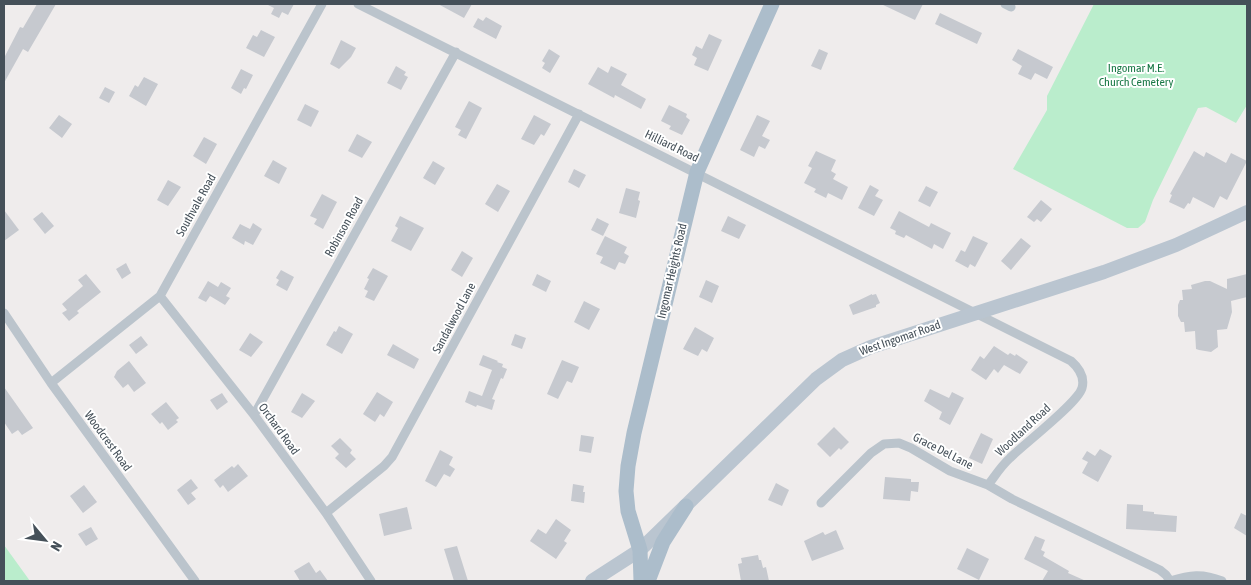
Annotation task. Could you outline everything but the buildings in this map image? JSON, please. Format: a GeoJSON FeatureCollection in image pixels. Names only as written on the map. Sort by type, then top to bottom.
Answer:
{"type":"FeatureCollection","features":[{"type":"Feature","properties":{"kind":"main road","name":"Ingomar Heights Road"},"geometry":{"type":"LineString","coordinates":[[640,550],[627,502],[628,466],[688,204],[696,172],[772,4]]}},
{"type":"Feature","properties":{"kind":"main road"},"geometry":{"type":"LineString","coordinates":[[648,581],[662,542],[686,506]]}},
{"type":"Feature","properties":{"kind":"main road"},"geometry":{"type":"LineString","coordinates":[[640,550],[641,581]]}},
{"type":"Feature","properties":{"kind":"street","name":"Southvale Road"},"geometry":{"type":"LineString","coordinates":[[51,383],[160,296],[322,4]]}},
{"type":"Feature","properties":{"kind":"street","name":"Hilliard Road"},"geometry":{"type":"LineString","coordinates":[[358,4],[975,312]]}},
{"type":"Feature","properties":{"kind":"street","name":"Robinson Road"},"geometry":{"type":"LineString","coordinates":[[254,415],[456,52]]}},
{"type":"Feature","properties":{"kind":"street","name":"Sandalwood Lane"},"geometry":{"type":"LineString","coordinates":[[326,513],[384,466],[392,457],[579,114]]}},
{"type":"Feature","properties":{"kind":"street","name":"West Ingomar Road"},"geometry":{"type":"LineString","coordinates":[[592,581],[640,550],[816,379],[842,360],[871,346],[1104,272],[1168,248],[1247,212]]}},
{"type":"Feature","properties":{"kind":"street","name":"Orchard Road"},"geometry":{"type":"LineString","coordinates":[[160,296],[254,415],[326,513],[371,581]]}},
{"type":"Feature","properties":{"kind":"street","name":"Woodland Road"},"geometry":{"type":"LineString","coordinates":[[975,312],[1071,360],[1077,366],[1082,376],[1080,393],[1010,458],[988,485]]}},
{"type":"Feature","properties":{"kind":"street","name":"Woodcrest Road"},"geometry":{"type":"LineString","coordinates":[[4,313],[51,383],[195,581]]}},
{"type":"Feature","properties":{"kind":"street","name":"Grace Del Lane"},"geometry":{"type":"LineString","coordinates":[[821,503],[871,453],[888,443],[904,445],[950,471],[988,485]]}},
{"type":"Feature","properties":{"kind":"street"},"geometry":{"type":"LineString","coordinates":[[988,485],[1012,499],[1160,570],[1170,581],[1190,575],[1210,577],[1222,581]]}},
{"type":"Feature","properties":{"kind":"green space","name":"Ingomar M.E. Church Cemetery"},"geometry":{"type":"Polygon","coordinates":[[[1094,4],[1247,4],[1247,105],[1236,123],[1206,107],[1198,108],[1153,200],[1145,222],[1138,228],[1127,228],[1013,169],[1047,110],[1047,96],[1094,4]]]}},
{"type":"Feature","properties":{"kind":"green space"},"geometry":{"type":"Polygon","coordinates":[[[4,545],[30,581],[4,581],[4,545]]]}}]}
